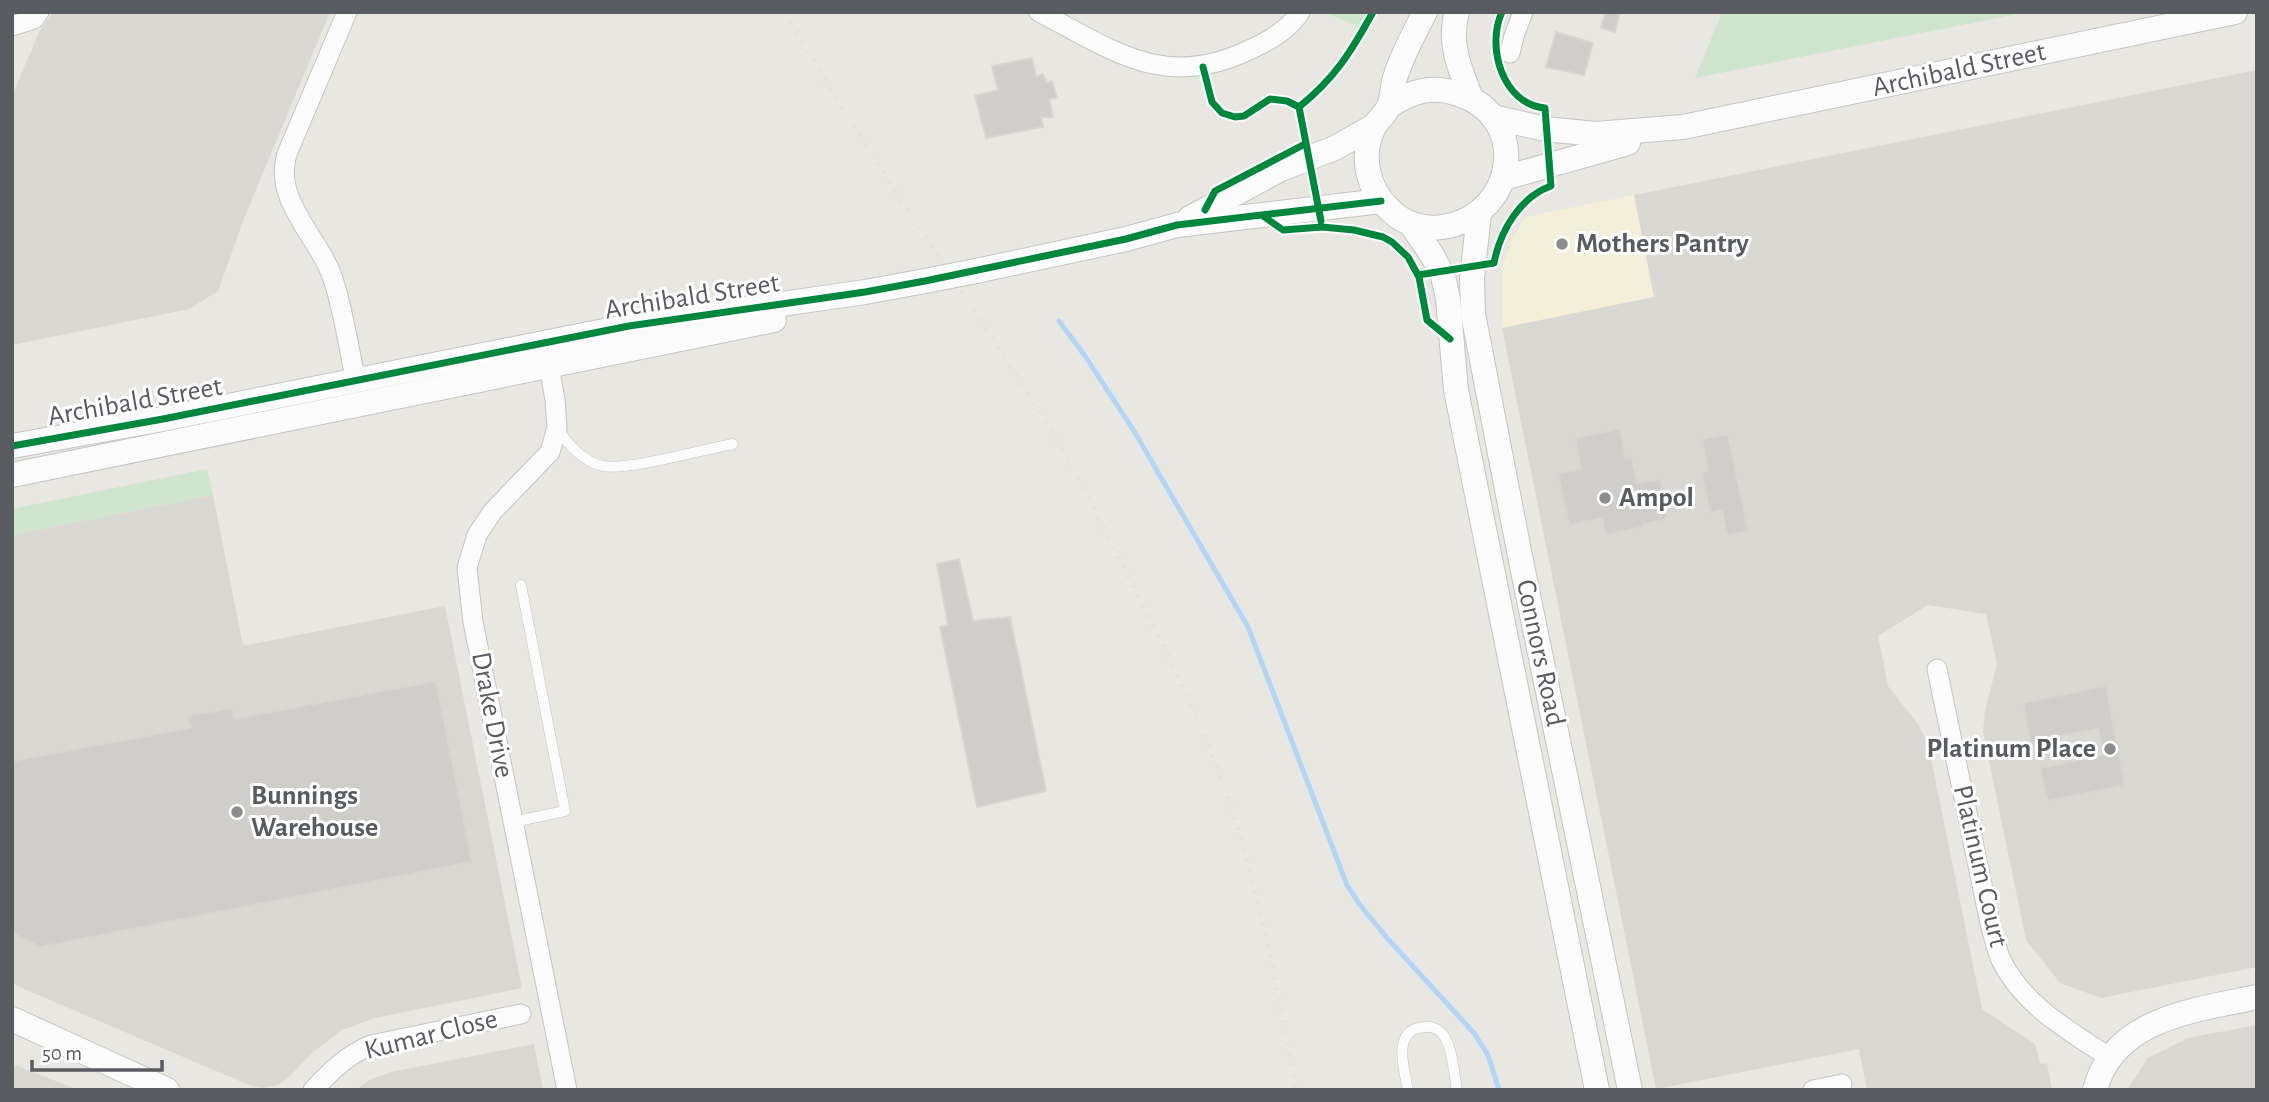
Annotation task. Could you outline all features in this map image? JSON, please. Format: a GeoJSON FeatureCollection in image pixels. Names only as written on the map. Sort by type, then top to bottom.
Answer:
{"type":"FeatureCollection","features":[{"type":"Feature","properties":{"kind":"street"},"geometry":{"type":"LineString","coordinates":[[12,26],[34,19],[39,12]]}},
{"type":"Feature","properties":{"kind":"street"},"geometry":{"type":"LineString","coordinates":[[346,12],[287,154],[284,173],[290,197],[332,275],[358,393]]}},
{"type":"Feature","properties":{"kind":"street"},"geometry":{"type":"LineString","coordinates":[[1039,12],[1087,39],[1127,56],[1152,65],[1179,68],[1203,67],[1240,54],[1279,32],[1300,12]]}},
{"type":"Feature","properties":{"kind":"street"},"geometry":{"type":"LineString","coordinates":[[1382,116],[1405,96],[1423,90],[1442,89],[1471,98],[1493,117],[1503,136],[1507,157],[1504,178],[1494,198],[1479,214],[1458,225],[1434,228],[1411,224],[1394,215],[1371,184],[1366,164],[1367,145],[1382,116],[1395,76],[1425,12]]}},
{"type":"Feature","properties":{"kind":"street"},"geometry":{"type":"LineString","coordinates":[[1457,12],[1454,44],[1458,66],[1471,98]]}},
{"type":"Feature","properties":{"kind":"street"},"geometry":{"type":"LineString","coordinates":[[1510,53],[1523,12]]}},
{"type":"Feature","properties":{"kind":"street","name":"Archibald Street"},"geometry":{"type":"LineString","coordinates":[[1504,178],[1683,127],[2230,13]]}},
{"type":"Feature","properties":{"kind":"street","name":"Archibald Street"},"geometry":{"type":"LineString","coordinates":[[1177,225],[1281,169],[1335,148],[1382,116]]}},
{"type":"Feature","properties":{"kind":"street","name":"Archibald Street"},"geometry":{"type":"LineString","coordinates":[[1493,117],[1545,129],[1596,134],[1683,127]]}},
{"type":"Feature","properties":{"kind":"street","name":"Archibald Street"},"geometry":{"type":"LineString","coordinates":[[12,475],[358,393],[547,354],[762,323],[865,292],[1126,239],[1177,225],[1381,201]]}},
{"type":"Feature","properties":{"kind":"street","name":"Connors Road"},"geometry":{"type":"LineString","coordinates":[[1479,214],[1472,278],[1473,314],[1630,1090]]}},
{"type":"Feature","properties":{"kind":"street","name":"Connors Road"},"geometry":{"type":"LineString","coordinates":[[1411,224],[1443,276],[1448,299],[1456,390],[1597,1090]]}},
{"type":"Feature","properties":{"kind":"street","name":"Drake Drive"},"geometry":{"type":"LineString","coordinates":[[547,354],[555,400],[556,428],[550,452],[493,511],[477,535],[467,568],[474,622],[567,1090]]}},
{"type":"Feature","properties":{"kind":"street","name":"Archibald Street"},"geometry":{"type":"LineString","coordinates":[[12,446],[358,393]]}},
{"type":"Feature","properties":{"kind":"street","name":"Platinum Court"},"geometry":{"type":"LineString","coordinates":[[1937,669],[1990,923],[2000,958],[2020,990],[2034,1005],[2109,1057]]}},
{"type":"Feature","properties":{"kind":"street"},"geometry":{"type":"LineString","coordinates":[[2095,1090],[2099,1072],[2109,1057],[2140,1031],[2169,1016],[2257,997]]}},
{"type":"Feature","properties":{"kind":"street","name":"Kumar Close"},"geometry":{"type":"LineString","coordinates":[[313,1090],[339,1063],[371,1045],[520,1014]]}},
{"type":"Feature","properties":{"kind":"street"},"geometry":{"type":"LineString","coordinates":[[12,1019],[167,1090]]}},
{"type":"Feature","properties":{"kind":"street"},"geometry":{"type":"LineString","coordinates":[[1813,1090],[1842,1084]]}},
{"type":"Feature","properties":{"kind":"lane"},"geometry":{"type":"LineString","coordinates":[[556,428],[586,459],[604,466],[625,466],[733,444]]}},
{"type":"Feature","properties":{"kind":"lane"},"geometry":{"type":"LineString","coordinates":[[513,822],[565,811],[521,585]]}},
{"type":"Feature","properties":{"kind":"lane"},"geometry":{"type":"LineString","coordinates":[[1408,1090],[1401,1049],[1404,1038],[1425,1027],[1436,1028],[1444,1036],[1457,1090]]}},
{"type":"Feature","properties":{"kind":"shaded area"},"geometry":{"type":"Polygon","coordinates":[[[53,12],[330,12],[243,221],[218,291],[189,309],[12,345],[12,96],[39,32],[53,12]]]}},
{"type":"Feature","properties":{"kind":"shaded area"},"geometry":{"type":"Polygon","coordinates":[[[2257,70],[2257,967],[2101,998],[2060,983],[2026,940],[1983,732],[1985,711],[1997,664],[1986,614],[1928,605],[1878,636],[1888,686],[1918,724],[1928,744],[1982,1009],[2035,1044],[2040,1064],[2047,1063],[2052,1090],[1867,1090],[1859,1049],[1656,1089],[1502,328],[1654,297],[1634,195],[2257,70]]]}},
{"type":"Feature","properties":{"kind":"shaded area"},"geometry":{"type":"Polygon","coordinates":[[[1634,195],[1654,297],[1502,328],[1502,268],[1512,239],[1525,217],[1634,195]]]}},
{"type":"Feature","properties":{"kind":"shaded area"},"geometry":{"type":"Polygon","coordinates":[[[213,495],[243,646],[445,606],[522,988],[375,1018],[342,1030],[313,1052],[278,1085],[263,1088],[249,1085],[17,986],[12,981],[12,535],[213,495]]]}},
{"type":"Feature","properties":{"kind":"shaded area"},"geometry":{"type":"Polygon","coordinates":[[[2257,1025],[2257,1090],[2127,1090],[2148,1058],[2188,1038],[2257,1025]]]}},
{"type":"Feature","properties":{"kind":"shaded area"},"geometry":{"type":"Polygon","coordinates":[[[534,1044],[543,1090],[356,1090],[369,1080],[391,1072],[534,1044]]]}},
{"type":"Feature","properties":{"kind":"shaded area"},"geometry":{"type":"Polygon","coordinates":[[[12,1064],[79,1090],[12,1090],[12,1064]]]}},
{"type":"Feature","properties":{"kind":"green space"},"geometry":{"type":"Polygon","coordinates":[[[1324,12],[1379,12],[1368,31],[1324,12]]]}},
{"type":"Feature","properties":{"kind":"green space"},"geometry":{"type":"Polygon","coordinates":[[[1722,12],[2023,12],[2023,13],[1695,78],[1722,12]]]}},
{"type":"Feature","properties":{"kind":"green space"},"geometry":{"type":"Polygon","coordinates":[[[207,469],[213,495],[12,535],[12,509],[207,469]]]}},
{"type":"Feature","properties":{"kind":"building"},"geometry":{"type":"Polygon","coordinates":[[[1605,12],[1620,12],[1615,32],[1601,28],[1605,12]]]}},
{"type":"Feature","properties":{"kind":"building"},"geometry":{"type":"Polygon","coordinates":[[[1556,32],[1593,43],[1584,75],[1546,67],[1556,32]]]}},
{"type":"Feature","properties":{"kind":"building"},"geometry":{"type":"Polygon","coordinates":[[[1032,58],[1036,77],[1043,74],[1047,83],[1052,81],[1057,98],[1049,99],[1053,117],[1041,117],[1043,127],[986,138],[975,96],[998,90],[992,66],[1032,58]]]}},
{"type":"Feature","properties":{"kind":"building"},"geometry":{"type":"Polygon","coordinates":[[[1620,429],[1626,459],[1632,458],[1637,483],[1660,479],[1668,513],[1664,520],[1605,535],[1602,518],[1569,525],[1558,474],[1581,469],[1575,438],[1620,429]]]}},
{"type":"Feature","properties":{"kind":"building"},"geometry":{"type":"Polygon","coordinates":[[[1728,434],[1748,531],[1727,535],[1722,510],[1710,513],[1701,472],[1708,471],[1702,439],[1728,434]]]}},
{"type":"Feature","properties":{"kind":"building"},"geometry":{"type":"Polygon","coordinates":[[[959,559],[973,621],[1010,617],[1046,791],[977,807],[940,627],[948,625],[937,564],[959,559]]]}},
{"type":"Feature","properties":{"kind":"building","name":"Bunnings Warehouse"},"geometry":{"type":"Polygon","coordinates":[[[436,681],[472,862],[40,947],[12,933],[12,761],[190,728],[187,716],[232,708],[234,719],[436,681]]]}},
{"type":"Feature","properties":{"kind":"building","name":"Platinum Place"},"geometry":{"type":"Polygon","coordinates":[[[2106,686],[2125,785],[2047,801],[2040,768],[2103,755],[2098,729],[2030,742],[2023,703],[2106,686]]]}},
{"type":"Feature","properties":{"kind":"waterway"},"geometry":{"type":"LineString","coordinates":[[1059,321],[1134,431],[1248,627],[1347,885],[1388,939],[1474,1033],[1488,1055],[1499,1090]]}},
{"type":"Feature","properties":{"kind":"railway"},"geometry":{"type":"LineString","coordinates":[[786,12],[847,116],[1045,421],[1092,505],[1183,686],[1214,759],[1246,859],[1274,974],[1296,1090]]}},
{"type":"Feature","properties":{"kind":"cycle path"},"geometry":{"type":"LineString","coordinates":[[1321,221],[1299,107],[1323,86],[1341,64],[1373,12]]}},
{"type":"Feature","properties":{"kind":"cycle path"},"geometry":{"type":"LineString","coordinates":[[1418,275],[1494,263],[1501,239],[1513,217],[1530,198],[1551,186],[1545,108],[1530,104],[1518,96],[1501,71],[1496,41],[1502,12]]}},
{"type":"Feature","properties":{"kind":"cycle path"},"geometry":{"type":"LineString","coordinates":[[1203,67],[1212,102],[1222,113],[1235,117],[1244,116],[1270,99],[1287,101],[1299,107]]}},
{"type":"Feature","properties":{"kind":"cycle path"},"geometry":{"type":"LineString","coordinates":[[1205,210],[1215,191],[1305,144]]}},
{"type":"Feature","properties":{"kind":"cycle path"},"geometry":{"type":"LineString","coordinates":[[12,446],[163,419],[629,326],[925,281],[1126,239],[1177,225],[1381,201]]}},
{"type":"Feature","properties":{"kind":"cycle path"},"geometry":{"type":"LineString","coordinates":[[1263,216],[1283,230],[1322,227],[1354,230],[1392,242],[1408,257],[1419,277],[1427,320],[1450,339]]}},
{"type":"Feature","properties":{"kind":"place","name":"Mothers Pantry"},"geometry":{"type":"Point","coordinates":[1562,244]}},
{"type":"Feature","properties":{"kind":"place","name":"Ampol"},"geometry":{"type":"Point","coordinates":[1605,498]}},
{"type":"Feature","properties":{"kind":"place","name":"Platinum Place"},"geometry":{"type":"Point","coordinates":[2110,749]}},
{"type":"Feature","properties":{"kind":"place","name":"Bunnings Warehouse"},"geometry":{"type":"Point","coordinates":[237,812]}}]}
